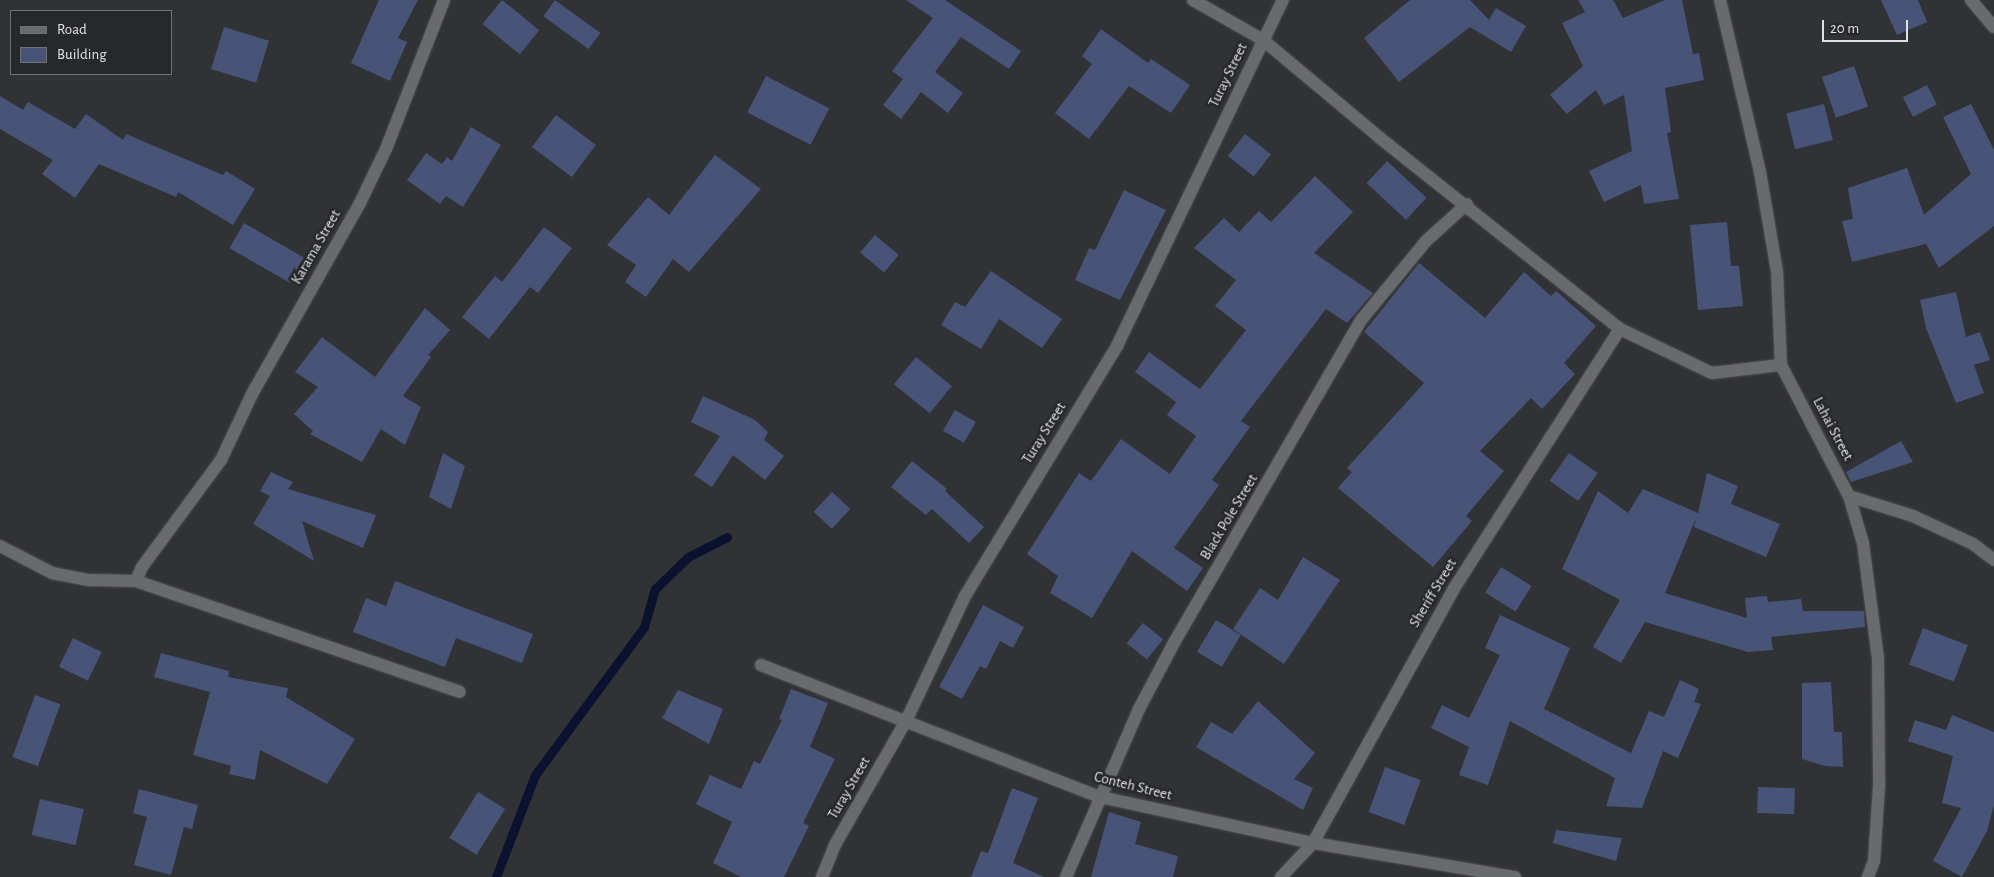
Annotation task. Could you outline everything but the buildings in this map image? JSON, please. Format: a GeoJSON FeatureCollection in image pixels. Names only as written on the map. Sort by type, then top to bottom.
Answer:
{"type":"FeatureCollection","features":[{"type":"Feature","properties":{"kind":"street","name":"Karama Street"},"geometry":{"type":"LineString","coordinates":[[136,581],[142,567],[221,460],[252,394],[360,203],[386,149],[444,0]]}},
{"type":"Feature","properties":{"kind":"street"},"geometry":{"type":"LineString","coordinates":[[1194,0],[1264,40],[1380,138],[1468,204],[1620,329],[1712,373],[1781,365]]}},
{"type":"Feature","properties":{"kind":"street","name":"Turay Street"},"geometry":{"type":"LineString","coordinates":[[822,877],[836,843],[906,720],[996,540],[1117,346],[1283,0]]}},
{"type":"Feature","properties":{"kind":"street","name":"Lahai Street"},"geometry":{"type":"LineString","coordinates":[[1720,0],[1760,172],[1777,271],[1781,365],[1849,496],[1863,543],[1878,659],[1879,786],[1874,861],[1868,877]]}},
{"type":"Feature","properties":{"kind":"street"},"geometry":{"type":"LineString","coordinates":[[1971,0],[1994,27]]}},
{"type":"Feature","properties":{"kind":"street","name":"Black Pole Street"},"geometry":{"type":"LineString","coordinates":[[1066,877],[1100,796],[1175,641],[1362,319],[1426,241],[1468,204]]}},
{"type":"Feature","properties":{"kind":"street","name":"Sheriff Street"},"geometry":{"type":"LineString","coordinates":[[1281,877],[1314,843],[1453,590],[1620,329]]}},
{"type":"Feature","properties":{"kind":"street"},"geometry":{"type":"LineString","coordinates":[[1849,496],[1913,516],[1973,544],[1994,560]]}},
{"type":"Feature","properties":{"kind":"street"},"geometry":{"type":"LineString","coordinates":[[0,546],[52,573],[88,580],[136,581],[460,692]]}},
{"type":"Feature","properties":{"kind":"street","name":"Conteh Street"},"geometry":{"type":"LineString","coordinates":[[761,665],[1100,796],[1314,843],[1514,877]]}},
{"type":"Feature","properties":{"kind":"waterway"},"geometry":{"type":"LineString","coordinates":[[496,877],[535,775],[644,627],[655,589],[688,557],[727,537]]}}]}
